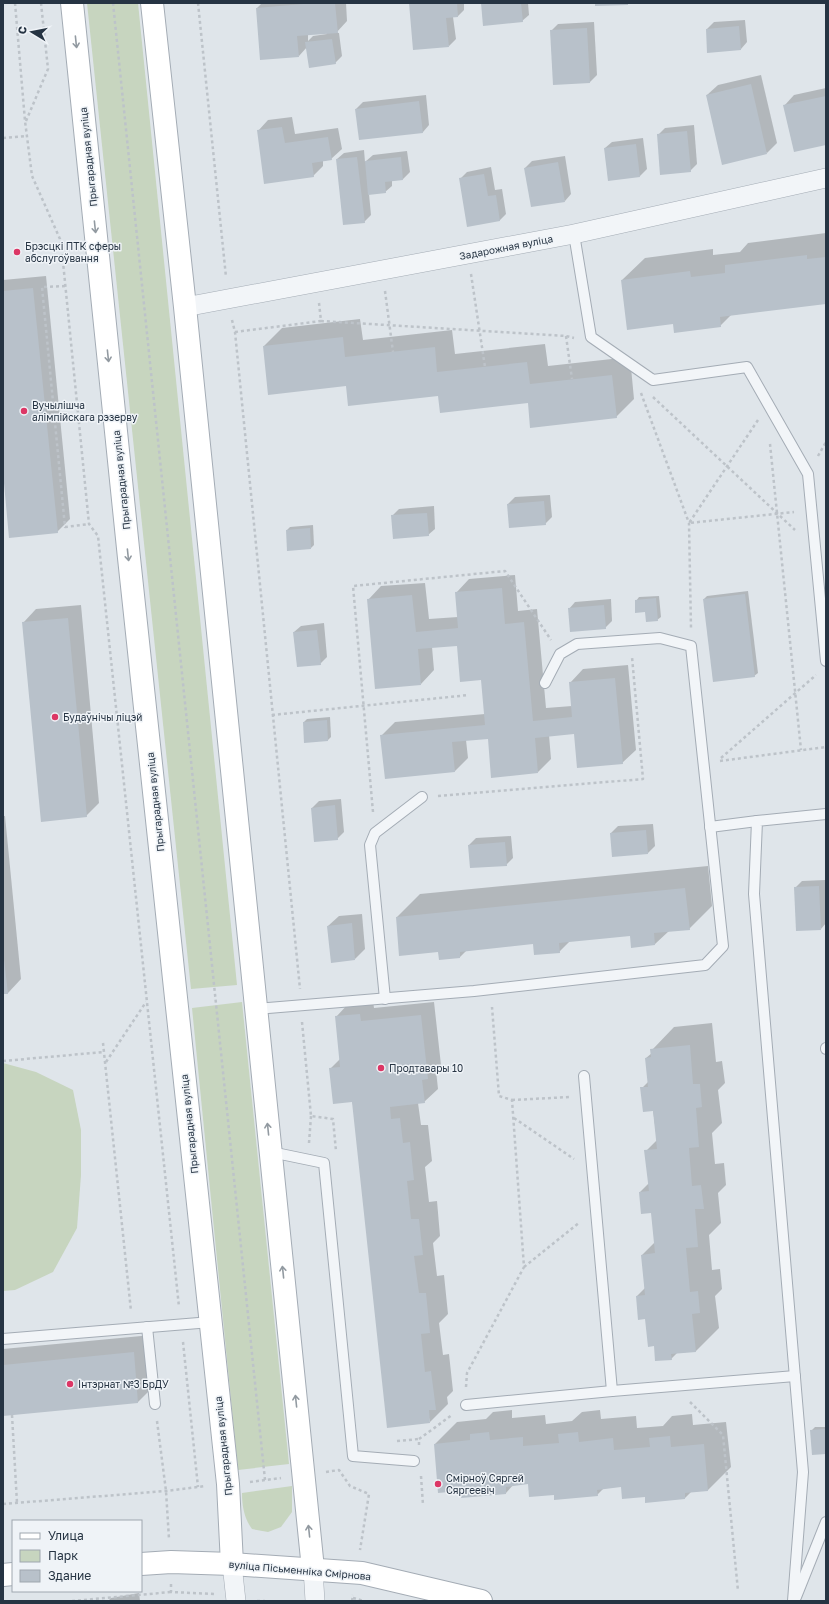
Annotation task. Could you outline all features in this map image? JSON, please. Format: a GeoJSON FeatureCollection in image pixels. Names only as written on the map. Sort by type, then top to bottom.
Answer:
{"type":"FeatureCollection","features":[{"type":"Feature","properties":{"kind":"street","name":"Прыгарадная вуліца"},"geometry":{"type":"LineString","coordinates":[[72,3],[127,542],[228,1484],[232,1564],[236,1600]]}},
{"type":"Feature","properties":{"kind":"street"},"geometry":{"type":"LineString","coordinates":[[152,3],[185,307],[304,1476],[315,1601]]}},
{"type":"Feature","properties":{"kind":"street","name":"Задарожная вуліца"},"geometry":{"type":"LineString","coordinates":[[185,307],[574,234],[826,178]]}},
{"type":"Feature","properties":{"kind":"street","name":"вуліца Пісьменніка Смірнова"},"geometry":{"type":"LineString","coordinates":[[142,1564],[171,1562],[232,1564],[362,1573],[481,1601]]}},
{"type":"Feature","properties":{"kind":"lane"},"geometry":{"type":"LineString","coordinates":[[574,234],[591,338],[653,380],[747,367],[808,474],[826,661]]}},
{"type":"Feature","properties":{"kind":"lane"},"geometry":{"type":"LineString","coordinates":[[256,1009],[491,989],[705,965],[722,946],[691,646],[660,638],[577,644],[560,654],[546,683]]}},
{"type":"Feature","properties":{"kind":"lane"},"geometry":{"type":"LineString","coordinates":[[385,999],[370,845],[375,833],[422,797]]}},
{"type":"Feature","properties":{"kind":"lane"},"geometry":{"type":"LineString","coordinates":[[710,827],[826,814]]}},
{"type":"Feature","properties":{"kind":"lane"},"geometry":{"type":"LineString","coordinates":[[757,821],[754,894],[803,1472],[794,1601]]}},
{"type":"Feature","properties":{"kind":"lane"},"geometry":{"type":"LineString","coordinates":[[584,1076],[612,1391]]}},
{"type":"Feature","properties":{"kind":"lane"},"geometry":{"type":"LineString","coordinates":[[271,1152],[324,1163],[353,1456],[418,1465]]}},
{"type":"Feature","properties":{"kind":"lane"},"geometry":{"type":"LineString","coordinates":[[3,1339],[210,1322]]}},
{"type":"Feature","properties":{"kind":"lane"},"geometry":{"type":"LineString","coordinates":[[147,1327],[155,1404]]}},
{"type":"Feature","properties":{"kind":"lane"},"geometry":{"type":"LineString","coordinates":[[466,1405],[795,1376]]}},
{"type":"Feature","properties":{"kind":"lane"},"geometry":{"type":"LineString","coordinates":[[794,1601],[826,1522]]}},
{"type":"Feature","properties":{"kind":"path"},"geometry":{"type":"LineString","coordinates":[[15,3],[32,176],[60,239],[89,524],[98,536],[101,554],[146,1001],[198,1487]]}},
{"type":"Feature","properties":{"kind":"path"},"geometry":{"type":"LineString","coordinates":[[26,121],[48,69],[41,3]]}},
{"type":"Feature","properties":{"kind":"path"},"geometry":{"type":"LineString","coordinates":[[113,3],[265,1480]]}},
{"type":"Feature","properties":{"kind":"path"},"geometry":{"type":"LineString","coordinates":[[198,3],[228,299],[234,332],[300,989]]}},
{"type":"Feature","properties":{"kind":"path"},"geometry":{"type":"LineString","coordinates":[[3,138],[27,136]]}},
{"type":"Feature","properties":{"kind":"path"},"geometry":{"type":"LineString","coordinates":[[468,254],[485,367]]}},
{"type":"Feature","properties":{"kind":"path"},"geometry":{"type":"LineString","coordinates":[[382,270],[393,352]]}},
{"type":"Feature","properties":{"kind":"path"},"geometry":{"type":"LineString","coordinates":[[317,283],[321,321]]}},
{"type":"Feature","properties":{"kind":"path"},"geometry":{"type":"LineString","coordinates":[[65,286],[42,287],[64,520],[65,527],[89,524]]}},
{"type":"Feature","properties":{"kind":"path"},"geometry":{"type":"LineString","coordinates":[[234,332],[321,321],[566,336],[577,339]]}},
{"type":"Feature","properties":{"kind":"path"},"geometry":{"type":"LineString","coordinates":[[566,336],[572,379]]}},
{"type":"Feature","properties":{"kind":"path"},"geometry":{"type":"LineString","coordinates":[[638,386],[689,523],[691,646]]}},
{"type":"Feature","properties":{"kind":"path"},"geometry":{"type":"LineString","coordinates":[[648,393],[815,550]]}},
{"type":"Feature","properties":{"kind":"path"},"geometry":{"type":"LineString","coordinates":[[689,523],[769,405]]}},
{"type":"Feature","properties":{"kind":"path"},"geometry":{"type":"LineString","coordinates":[[769,439],[802,750]]}},
{"type":"Feature","properties":{"kind":"path"},"geometry":{"type":"LineString","coordinates":[[689,523],[811,510]]}},
{"type":"Feature","properties":{"kind":"path"},"geometry":{"type":"LineString","coordinates":[[375,833],[353,586],[505,571],[560,654]]}},
{"type":"Feature","properties":{"kind":"path"},"geometry":{"type":"LineString","coordinates":[[422,797],[643,779],[631,640]]}},
{"type":"Feature","properties":{"kind":"path"},"geometry":{"type":"LineString","coordinates":[[821,671],[717,761],[826,747]]}},
{"type":"Feature","properties":{"kind":"path"},"geometry":{"type":"LineString","coordinates":[[272,715],[469,695]]}},
{"type":"Feature","properties":{"kind":"path"},"geometry":{"type":"LineString","coordinates":[[491,989],[500,1096],[512,1100],[586,1096]]}},
{"type":"Feature","properties":{"kind":"path"},"geometry":{"type":"LineString","coordinates":[[105,1063],[146,1001]]}},
{"type":"Feature","properties":{"kind":"path"},"geometry":{"type":"LineString","coordinates":[[103,1043],[132,1328]]}},
{"type":"Feature","properties":{"kind":"path"},"geometry":{"type":"LineString","coordinates":[[3,1061],[104,1052]]}},
{"type":"Feature","properties":{"kind":"path"},"geometry":{"type":"LineString","coordinates":[[512,1100],[524,1267]]}},
{"type":"Feature","properties":{"kind":"path"},"geometry":{"type":"LineString","coordinates":[[513,1118],[592,1171]]}},
{"type":"Feature","properties":{"kind":"path"},"geometry":{"type":"LineString","coordinates":[[420,1447],[419,1439],[466,1405],[466,1373],[524,1267],[596,1209]]}},
{"type":"Feature","properties":{"kind":"path"},"geometry":{"type":"LineString","coordinates":[[673,1386],[723,1435],[738,1591]]}},
{"type":"Feature","properties":{"kind":"path"},"geometry":{"type":"LineString","coordinates":[[155,1404],[166,1491],[171,1562],[171,1592]]}},
{"type":"Feature","properties":{"kind":"path"},"geometry":{"type":"LineString","coordinates":[[12,1415],[18,1503]]}},
{"type":"Feature","properties":{"kind":"path"},"geometry":{"type":"LineString","coordinates":[[418,1465],[423,1505]]}},
{"type":"Feature","properties":{"kind":"path"},"geometry":{"type":"LineString","coordinates":[[3,1504],[166,1491],[304,1476],[339,1470],[350,1486],[369,1494]]}},
{"type":"Feature","properties":{"kind":"path"},"geometry":{"type":"LineString","coordinates":[[72,1601],[171,1592],[214,1594],[236,1600],[264,1601]]}},
{"type":"Feature","properties":{"kind":"path"},"geometry":{"type":"LineString","coordinates":[[353,1598],[364,1601]]}},
{"type":"Feature","properties":{"kind":"green space"},"geometry":{"type":"Polygon","coordinates":[[[87,3],[138,3],[237,985],[191,989],[87,3]]]}},
{"type":"Feature","properties":{"kind":"green space"},"geometry":{"type":"Polygon","coordinates":[[[242,1002],[289,1464],[238,1470],[192,1008],[242,1002]]]}},
{"type":"Feature","properties":{"kind":"green space"},"geometry":{"type":"Polygon","coordinates":[[[3,1063],[36,1072],[73,1090],[81,1130],[81,1175],[77,1228],[53,1272],[15,1290],[3,1291],[3,1063]]]}},
{"type":"Feature","properties":{"kind":"green space"},"geometry":{"type":"Polygon","coordinates":[[[292,1486],[292,1512],[281,1527],[268,1532],[252,1529],[244,1512],[242,1493],[292,1486]]]}},
{"type":"Feature","properties":{"kind":"building"},"geometry":{"type":"Polygon","coordinates":[[[303,3],[335,3],[338,33],[297,36],[299,57],[260,60],[256,8],[303,3]]]}},
{"type":"Feature","properties":{"kind":"building"},"geometry":{"type":"Polygon","coordinates":[[[409,3],[457,3],[458,17],[446,18],[449,47],[413,50],[409,3]]]}},
{"type":"Feature","properties":{"kind":"building"},"geometry":{"type":"Polygon","coordinates":[[[481,3],[521,3],[523,22],[483,26],[481,3]]]}},
{"type":"Feature","properties":{"kind":"building"},"geometry":{"type":"Polygon","coordinates":[[[595,3],[628,3],[628,5],[595,6],[595,3]]]}},
{"type":"Feature","properties":{"kind":"building"},"geometry":{"type":"Polygon","coordinates":[[[739,26],[741,50],[707,53],[706,29],[739,26]]]}},
{"type":"Feature","properties":{"kind":"building"},"geometry":{"type":"Polygon","coordinates":[[[587,28],[590,83],[553,85],[550,30],[587,28]]]}},
{"type":"Feature","properties":{"kind":"building"},"geometry":{"type":"Polygon","coordinates":[[[332,39],[336,64],[309,68],[305,42],[332,39]]]}},
{"type":"Feature","properties":{"kind":"building"},"geometry":{"type":"Polygon","coordinates":[[[751,84],[767,154],[722,165],[706,95],[751,84]]]}},
{"type":"Feature","properties":{"kind":"building"},"geometry":{"type":"Polygon","coordinates":[[[826,96],[826,145],[794,152],[783,105],[826,96]]]}},
{"type":"Feature","properties":{"kind":"building"},"geometry":{"type":"Polygon","coordinates":[[[419,101],[423,133],[359,140],[355,109],[419,101]]]}},
{"type":"Feature","properties":{"kind":"building"},"geometry":{"type":"Polygon","coordinates":[[[282,127],[285,143],[328,137],[332,160],[312,163],[314,177],[264,184],[257,130],[282,127]]]}},
{"type":"Feature","properties":{"kind":"building"},"geometry":{"type":"Polygon","coordinates":[[[687,131],[691,172],[660,175],[657,134],[687,131]]]}},
{"type":"Feature","properties":{"kind":"building"},"geometry":{"type":"Polygon","coordinates":[[[636,144],[640,177],[608,181],[604,148],[636,144]]]}},
{"type":"Feature","properties":{"kind":"building"},"geometry":{"type":"Polygon","coordinates":[[[357,157],[365,223],[343,225],[336,159],[357,157]]]}},
{"type":"Feature","properties":{"kind":"building"},"geometry":{"type":"Polygon","coordinates":[[[401,157],[403,180],[385,182],[386,193],[368,195],[365,161],[401,157]]]}},
{"type":"Feature","properties":{"kind":"building"},"geometry":{"type":"Polygon","coordinates":[[[558,162],[565,202],[531,207],[524,168],[558,162]]]}},
{"type":"Feature","properties":{"kind":"building"},"geometry":{"type":"Polygon","coordinates":[[[484,174],[488,196],[496,195],[500,221],[467,227],[459,178],[484,174]]]}},
{"type":"Feature","properties":{"kind":"building"},"geometry":{"type":"Polygon","coordinates":[[[807,255],[807,259],[826,257],[826,304],[720,317],[721,327],[674,333],[673,324],[627,330],[621,280],[690,271],[691,277],[725,273],[725,265],[807,255]]]}},
{"type":"Feature","properties":{"kind":"building","name":"Вучылішча алімпійскага рэзерву"},"geometry":{"type":"Polygon","coordinates":[[[33,288],[58,533],[9,538],[3,472],[3,291],[33,288]]]}},
{"type":"Feature","properties":{"kind":"building"},"geometry":{"type":"Polygon","coordinates":[[[343,337],[345,357],[435,347],[437,372],[527,362],[530,384],[612,375],[617,418],[530,428],[528,403],[440,413],[438,396],[348,406],[346,386],[268,395],[263,346],[343,337]]]}},
{"type":"Feature","properties":{"kind":"building"},"geometry":{"type":"Polygon","coordinates":[[[544,501],[546,525],[509,528],[507,504],[544,501]]]}},
{"type":"Feature","properties":{"kind":"building"},"geometry":{"type":"Polygon","coordinates":[[[427,513],[429,536],[393,539],[391,515],[427,513]]]}},
{"type":"Feature","properties":{"kind":"building"},"geometry":{"type":"Polygon","coordinates":[[[310,528],[311,549],[287,551],[286,530],[310,528]]]}},
{"type":"Feature","properties":{"kind":"building"},"geometry":{"type":"Polygon","coordinates":[[[502,588],[505,624],[524,622],[533,721],[572,717],[569,682],[615,678],[623,764],[577,768],[574,734],[535,738],[538,773],[491,778],[488,739],[452,742],[455,772],[385,779],[380,735],[485,725],[481,680],[460,682],[457,646],[418,649],[421,685],[375,689],[367,599],[412,595],[416,632],[458,628],[455,592],[502,588]]]}},
{"type":"Feature","properties":{"kind":"building"},"geometry":{"type":"Polygon","coordinates":[[[745,594],[755,677],[713,682],[703,599],[745,594]]]}},
{"type":"Feature","properties":{"kind":"building"},"geometry":{"type":"Polygon","coordinates":[[[656,598],[658,621],[646,622],[645,612],[635,613],[635,600],[656,598]]]}},
{"type":"Feature","properties":{"kind":"building"},"geometry":{"type":"Polygon","coordinates":[[[604,605],[606,629],[570,632],[568,608],[604,605]]]}},
{"type":"Feature","properties":{"kind":"building"},"geometry":{"type":"Polygon","coordinates":[[[68,618],[87,817],[41,822],[22,622],[68,618]]]}},
{"type":"Feature","properties":{"kind":"building"},"geometry":{"type":"Polygon","coordinates":[[[317,630],[321,665],[297,667],[293,632],[317,630]]]}},
{"type":"Feature","properties":{"kind":"building"},"geometry":{"type":"Polygon","coordinates":[[[327,720],[328,741],[304,743],[303,722],[327,720]]]}},
{"type":"Feature","properties":{"kind":"building"},"geometry":{"type":"Polygon","coordinates":[[[335,805],[338,840],[314,842],[311,808],[335,805]]]}},
{"type":"Feature","properties":{"kind":"building"},"geometry":{"type":"Polygon","coordinates":[[[646,830],[648,854],[612,857],[610,833],[646,830]]]}},
{"type":"Feature","properties":{"kind":"building"},"geometry":{"type":"Polygon","coordinates":[[[505,842],[507,866],[470,868],[468,845],[505,842]]]}},
{"type":"Feature","properties":{"kind":"building"},"geometry":{"type":"Polygon","coordinates":[[[819,886],[821,930],[796,931],[794,887],[819,886]]]}},
{"type":"Feature","properties":{"kind":"building"},"geometry":{"type":"Polygon","coordinates":[[[685,888],[690,930],[654,933],[655,945],[631,948],[630,936],[559,943],[560,953],[534,955],[533,944],[460,952],[460,958],[439,960],[438,952],[399,956],[396,917],[685,888]]]}},
{"type":"Feature","properties":{"kind":"building"},"geometry":{"type":"Polygon","coordinates":[[[352,923],[355,960],[331,963],[327,926],[352,923]]]}},
{"type":"Feature","properties":{"kind":"building"},"geometry":{"type":"Polygon","coordinates":[[[3,950],[8,994],[3,994],[3,950]]]}},
{"type":"Feature","properties":{"kind":"building"},"geometry":{"type":"Polygon","coordinates":[[[360,1014],[361,1021],[421,1015],[428,1079],[422,1080],[425,1103],[390,1107],[391,1119],[400,1118],[403,1143],[410,1142],[414,1180],[407,1181],[411,1219],[419,1219],[423,1255],[414,1256],[419,1293],[426,1293],[430,1333],[421,1334],[425,1372],[431,1371],[436,1410],[429,1410],[430,1423],[387,1428],[352,1102],[333,1104],[329,1068],[340,1067],[335,1016],[360,1014]]]}},
{"type":"Feature","properties":{"kind":"building"},"geometry":{"type":"Polygon","coordinates":[[[690,1045],[693,1084],[700,1084],[702,1107],[696,1108],[699,1147],[689,1148],[692,1186],[701,1185],[704,1209],[695,1209],[698,1247],[686,1248],[690,1292],[698,1291],[700,1313],[692,1314],[696,1352],[671,1354],[672,1360],[655,1361],[654,1346],[648,1347],[645,1319],[638,1320],[636,1296],[645,1295],[641,1255],[655,1253],[651,1213],[641,1214],[639,1192],[649,1191],[644,1150],[657,1149],[653,1111],[643,1112],[640,1087],[648,1087],[645,1058],[651,1057],[650,1049],[690,1045]]]}},
{"type":"Feature","properties":{"kind":"building","name":"Інтэрнат №3 БрДУ"},"geometry":{"type":"Polygon","coordinates":[[[134,1352],[138,1403],[3,1416],[3,1365],[134,1352]]]}},
{"type":"Feature","properties":{"kind":"building"},"geometry":{"type":"Polygon","coordinates":[[[826,1429],[826,1454],[812,1455],[810,1430],[826,1429]]]}},
{"type":"Feature","properties":{"kind":"building"},"geometry":{"type":"Polygon","coordinates":[[[489,1432],[490,1440],[523,1437],[523,1446],[559,1443],[558,1434],[578,1432],[579,1442],[613,1438],[614,1450],[650,1447],[649,1438],[670,1436],[671,1447],[704,1444],[708,1491],[685,1493],[685,1499],[645,1503],[645,1497],[622,1499],[621,1487],[597,1490],[598,1496],[554,1500],[554,1495],[529,1497],[528,1484],[506,1487],[506,1494],[461,1498],[460,1491],[438,1493],[434,1444],[470,1440],[470,1434],[489,1432]]]}},
{"type":"Feature","properties":{"kind":"place","name":"Брэсцкі ПТК сферы абслугоўвання"},"geometry":{"type":"Point","coordinates":[17,252]}},
{"type":"Feature","properties":{"kind":"place","name":"Вучылішча алімпійскага рэзерву"},"geometry":{"type":"Point","coordinates":[24,411]}},
{"type":"Feature","properties":{"kind":"place","name":"Будаўнічы ліцэй"},"geometry":{"type":"Point","coordinates":[55,717]}},
{"type":"Feature","properties":{"kind":"place","name":"Продтавары 10"},"geometry":{"type":"Point","coordinates":[381,1068]}},
{"type":"Feature","properties":{"kind":"place","name":"Інтэрнат №3 БрДУ"},"geometry":{"type":"Point","coordinates":[70,1384]}},
{"type":"Feature","properties":{"kind":"place","name":"Смірноў Сяргей Сяргеевіч"},"geometry":{"type":"Point","coordinates":[438,1484]}}]}
